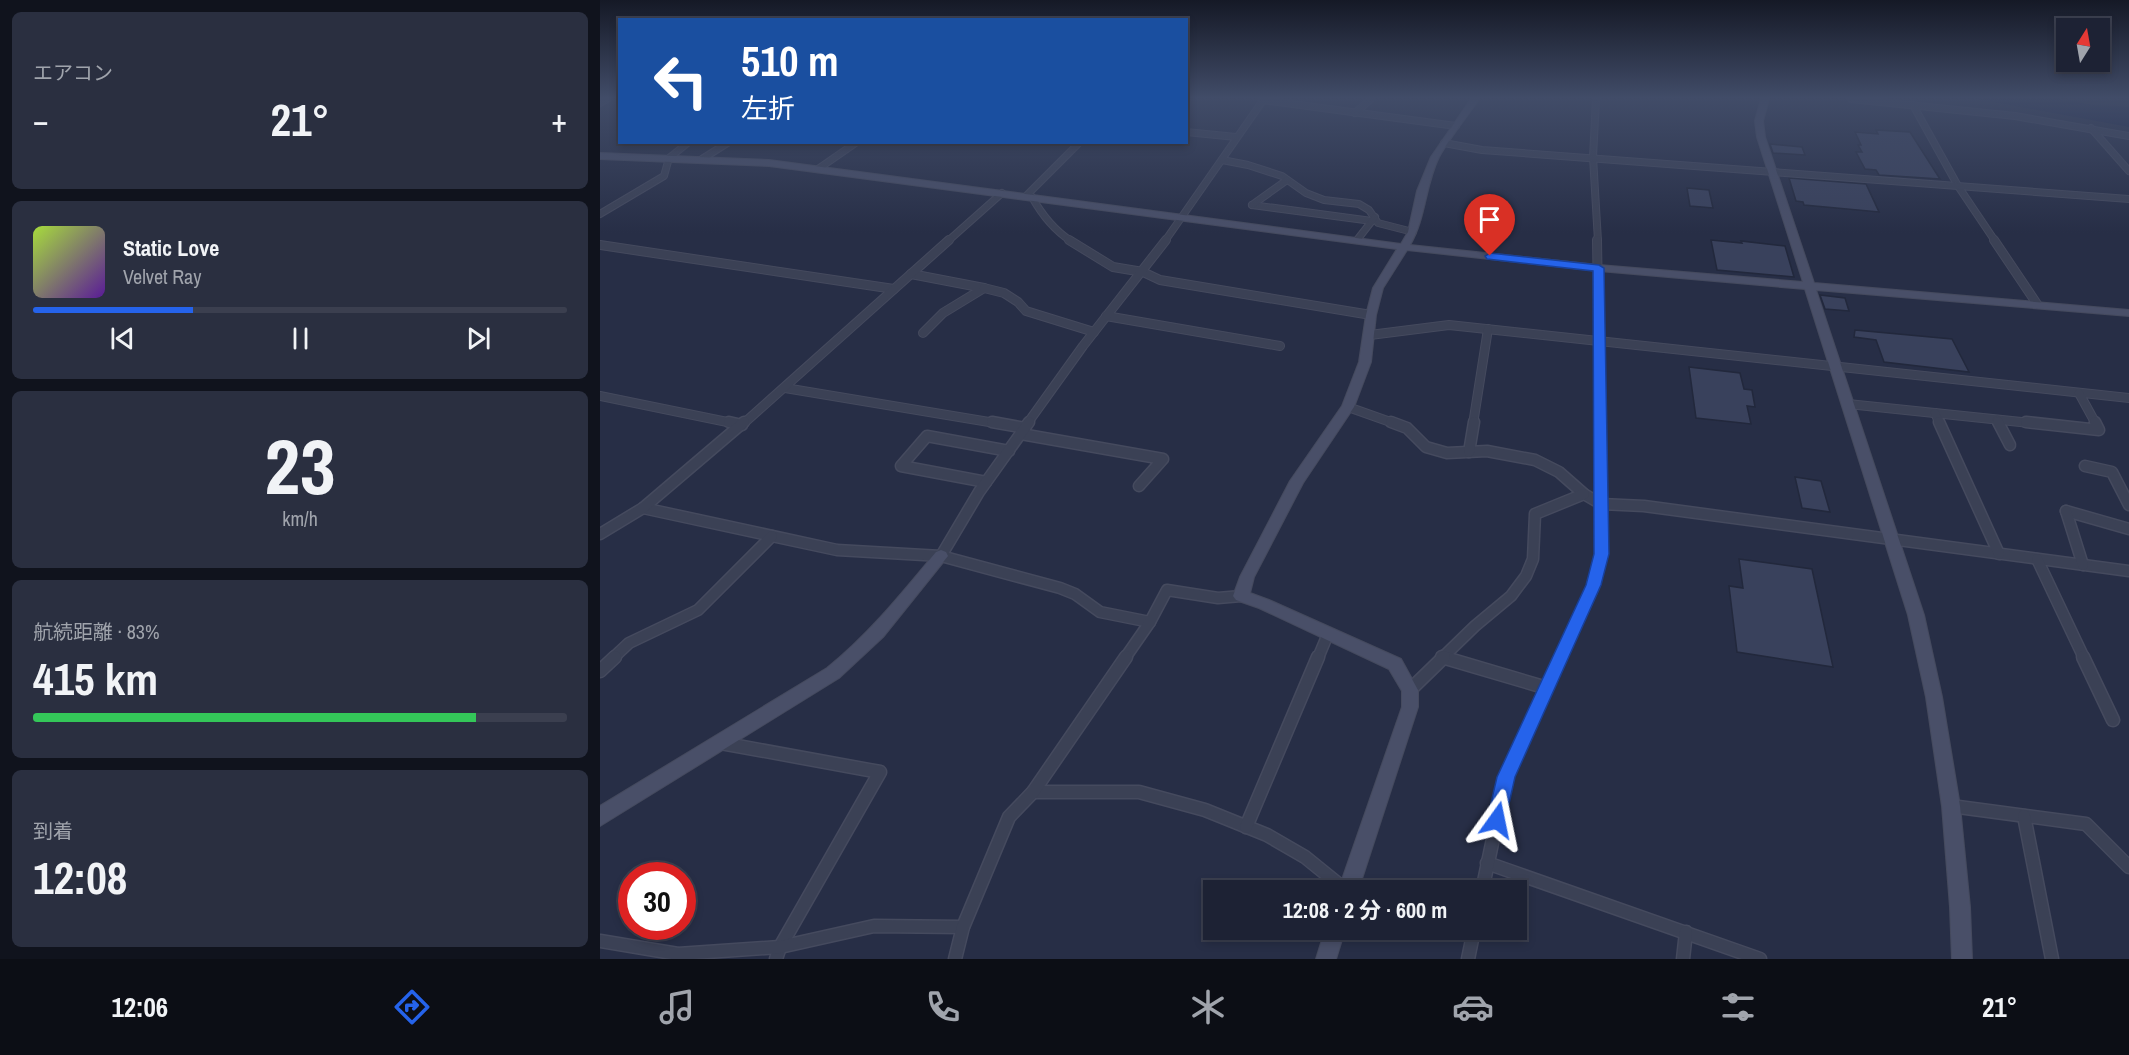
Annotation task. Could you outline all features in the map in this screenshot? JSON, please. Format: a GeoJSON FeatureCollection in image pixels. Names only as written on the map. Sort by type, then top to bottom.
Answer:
{"type":"FeatureCollection","features":[{"type":"Feature","properties":{"kind":"street"},"geometry":{"type":"LineString","coordinates":[[600,214],[664,176],[669,158],[686,144]]}},
{"type":"Feature","properties":{"kind":"street"},"geometry":{"type":"LineString","coordinates":[[702,159],[726,144]]}},
{"type":"Feature","properties":{"kind":"street"},"geometry":{"type":"LineString","coordinates":[[818,169],[854,144]]}},
{"type":"Feature","properties":{"kind":"street"},"geometry":{"type":"LineString","coordinates":[[1029,197],[1078,144]]}},
{"type":"Feature","properties":{"kind":"street"},"geometry":{"type":"LineString","coordinates":[[600,817],[833,673],[855,656],[885,626],[941,556],[986,482],[1094,332],[1183,217],[1232,144]]}},
{"type":"Feature","properties":{"kind":"street"},"geometry":{"type":"LineString","coordinates":[[1240,596],[1247,577],[1297,481],[1348,407],[1365,362],[1371,315],[1378,288],[1413,232],[1428,171],[1443,144]]}},
{"type":"Feature","properties":{"kind":"street"},"geometry":{"type":"LineString","coordinates":[[1452,144],[1482,150],[2129,199]]}},
{"type":"Feature","properties":{"kind":"street"},"geometry":{"type":"LineString","coordinates":[[1484,880],[1506,777],[1594,585],[1602,554],[1599,268],[1594,144]]}},
{"type":"Feature","properties":{"kind":"street"},"geometry":{"type":"LineString","coordinates":[[1763,144],[1916,615],[1934,697],[1951,806],[1962,959]]}},
{"type":"Feature","properties":{"kind":"street"},"geometry":{"type":"LineString","coordinates":[[1935,144],[1958,186],[2037,304]]}},
{"type":"Feature","properties":{"kind":"street"},"geometry":{"type":"LineString","coordinates":[[2105,144],[2129,171]]}},
{"type":"Feature","properties":{"kind":"street"},"geometry":{"type":"LineString","coordinates":[[600,156],[702,159],[818,169],[1404,247],[1599,268],[2129,313]]}},
{"type":"Feature","properties":{"kind":"street"},"geometry":{"type":"LineString","coordinates":[[1222,160],[1248,165],[1287,180],[1306,193],[1324,200],[1359,204],[1369,210],[1373,219],[1378,223],[1413,232]]}},
{"type":"Feature","properties":{"kind":"street"},"geometry":{"type":"LineString","coordinates":[[1287,180],[1252,205],[1373,219]]}},
{"type":"Feature","properties":{"kind":"street"},"geometry":{"type":"LineString","coordinates":[[600,534],[643,508],[742,425],[1002,193]]}},
{"type":"Feature","properties":{"kind":"street"},"geometry":{"type":"LineString","coordinates":[[1029,197],[1060,234],[1113,267],[1142,272],[1160,280],[1371,315]]}},
{"type":"Feature","properties":{"kind":"street"},"geometry":{"type":"LineString","coordinates":[[1357,240],[1373,219]]}},
{"type":"Feature","properties":{"kind":"street"},"geometry":{"type":"LineString","coordinates":[[600,245],[894,289]]}},
{"type":"Feature","properties":{"kind":"street"},"geometry":{"type":"LineString","coordinates":[[911,274],[976,285],[1004,293],[1018,302],[1026,311],[1094,332]]}},
{"type":"Feature","properties":{"kind":"street"},"geometry":{"type":"LineString","coordinates":[[923,333],[948,308],[984,288]]}},
{"type":"Feature","properties":{"kind":"street"},"geometry":{"type":"LineString","coordinates":[[1106,316],[1280,346]]}},
{"type":"Feature","properties":{"kind":"street"},"geometry":{"type":"LineString","coordinates":[[1370,335],[1449,324],[1836,368],[2129,398]]}},
{"type":"Feature","properties":{"kind":"street"},"geometry":{"type":"LineString","coordinates":[[1469,452],[1488,329]]}},
{"type":"Feature","properties":{"kind":"street"},"geometry":{"type":"LineString","coordinates":[[785,388],[1163,459],[1140,486]]}},
{"type":"Feature","properties":{"kind":"street"},"geometry":{"type":"LineString","coordinates":[[1848,404],[2099,430],[2079,393]]}},
{"type":"Feature","properties":{"kind":"street"},"geometry":{"type":"LineString","coordinates":[[600,396],[742,425]]}},
{"type":"Feature","properties":{"kind":"street"},"geometry":{"type":"LineString","coordinates":[[1348,407],[1407,428],[1426,447],[1447,453],[1488,451],[1535,460],[1559,472],[1584,495],[1600,504],[1644,506],[2129,571]]}},
{"type":"Feature","properties":{"kind":"street"},"geometry":{"type":"LineString","coordinates":[[1935,413],[1999,554]]}},
{"type":"Feature","properties":{"kind":"street"},"geometry":{"type":"LineString","coordinates":[[1997,420],[2010,445]]}},
{"type":"Feature","properties":{"kind":"street"},"geometry":{"type":"LineString","coordinates":[[986,482],[901,466],[927,436],[1009,451]]}},
{"type":"Feature","properties":{"kind":"street"},"geometry":{"type":"LineString","coordinates":[[2085,466],[2112,472],[2129,505]]}},
{"type":"Feature","properties":{"kind":"street"},"geometry":{"type":"LineString","coordinates":[[1410,690],[1474,626],[1511,596],[1526,576],[1533,559],[1535,514],[1584,495]]}},
{"type":"Feature","properties":{"kind":"street"},"geometry":{"type":"LineString","coordinates":[[643,508],[837,550],[941,556],[1060,588],[1076,594],[1100,612],[1150,622]]}},
{"type":"Feature","properties":{"kind":"street"},"geometry":{"type":"LineString","coordinates":[[2083,565],[2066,511],[2129,529]]}},
{"type":"Feature","properties":{"kind":"street"},"geometry":{"type":"LineString","coordinates":[[600,671],[628,643],[698,610],[772,536]]}},
{"type":"Feature","properties":{"kind":"street"},"geometry":{"type":"LineString","coordinates":[[2037,559],[2113,720]]}},
{"type":"Feature","properties":{"kind":"street"},"geometry":{"type":"LineString","coordinates":[[955,959],[963,927],[1009,817],[1033,792],[1150,622],[1167,590],[1218,598],[1240,596],[1264,604],[1395,664],[1410,690],[1410,707],[1352,880]]}},
{"type":"Feature","properties":{"kind":"street"},"geometry":{"type":"LineString","coordinates":[[1246,827],[1328,634]]}},
{"type":"Feature","properties":{"kind":"street"},"geometry":{"type":"LineString","coordinates":[[1442,657],[1547,688]]}},
{"type":"Feature","properties":{"kind":"street"},"geometry":{"type":"LineString","coordinates":[[721,743],[880,772],[778,953]]}},
{"type":"Feature","properties":{"kind":"street"},"geometry":{"type":"LineString","coordinates":[[1033,792],[1139,792],[1205,810],[1267,835],[1305,857],[1334,880]]}},
{"type":"Feature","properties":{"kind":"street"},"geometry":{"type":"LineString","coordinates":[[1951,806],[2086,824],[2129,867]]}},
{"type":"Feature","properties":{"kind":"street"},"geometry":{"type":"LineString","coordinates":[[2024,816],[2052,959]]}},
{"type":"Feature","properties":{"kind":"street"},"geometry":{"type":"LineString","coordinates":[[1487,863],[1761,959]]}},
{"type":"Feature","properties":{"kind":"street"},"geometry":{"type":"LineString","coordinates":[[600,941],[677,956],[778,953],[874,926],[963,927]]}},
{"type":"Feature","properties":{"kind":"street"},"geometry":{"type":"LineString","coordinates":[[1683,959],[1686,932]]}},
{"type":"Feature","properties":{"kind":"street"},"geometry":{"type":"LineString","coordinates":[[1326,959],[1332,940]]}},
{"type":"Feature","properties":{"kind":"street"},"geometry":{"type":"LineString","coordinates":[[1468,959],[1472,940]]}},
{"type":"Feature","properties":{"kind":"building"},"geometry":{"type":"Polygon","coordinates":[[[1770,144],[1802,147],[1805,155],[1773,153],[1770,144]]]}},
{"type":"Feature","properties":{"kind":"building"},"geometry":{"type":"Polygon","coordinates":[[[1918,144],[1940,179],[1879,175],[1876,170],[1865,169],[1856,152],[1862,152],[1858,145],[1918,144]]]}},
{"type":"Feature","properties":{"kind":"building"},"geometry":{"type":"Polygon","coordinates":[[[1789,178],[1866,184],[1879,212],[1804,205],[1803,202],[1796,201],[1789,178]]]}},
{"type":"Feature","properties":{"kind":"building"},"geometry":{"type":"Polygon","coordinates":[[[1687,188],[1709,190],[1713,208],[1690,206],[1687,188]]]}},
{"type":"Feature","properties":{"kind":"building"},"geometry":{"type":"Polygon","coordinates":[[[1711,240],[1785,246],[1794,277],[1717,270],[1711,240]]]}},
{"type":"Feature","properties":{"kind":"building"},"geometry":{"type":"Polygon","coordinates":[[[1820,295],[1845,298],[1849,311],[1825,309],[1820,295]]]}},
{"type":"Feature","properties":{"kind":"building"},"geometry":{"type":"Polygon","coordinates":[[[1855,330],[1952,339],[1969,372],[1884,362],[1876,340],[1854,337],[1855,330]]]}},
{"type":"Feature","properties":{"kind":"building"},"geometry":{"type":"Polygon","coordinates":[[[1689,367],[1740,373],[1744,389],[1752,390],[1755,407],[1747,406],[1751,424],[1696,418],[1689,367]]]}},
{"type":"Feature","properties":{"kind":"building"},"geometry":{"type":"Polygon","coordinates":[[[1795,477],[1821,481],[1830,512],[1802,508],[1795,477]]]}},
{"type":"Feature","properties":{"kind":"building"},"geometry":{"type":"Polygon","coordinates":[[[1739,559],[1812,569],[1833,667],[1737,652],[1729,586],[1743,588],[1739,559]]]}},
{"type":"Feature","properties":{"kind":"route"},"geometry":{"type":"LineString","coordinates":[[1490,256],[1599,268],[1602,554],[1594,585],[1506,777],[1497,820]]}}]}
